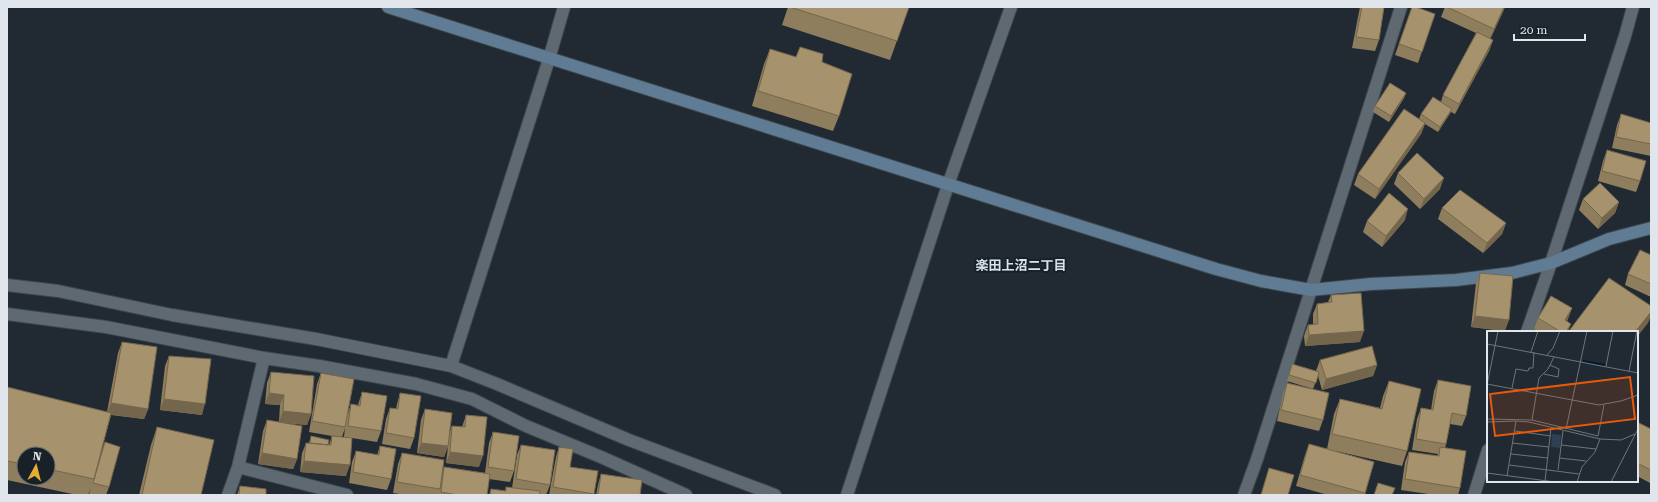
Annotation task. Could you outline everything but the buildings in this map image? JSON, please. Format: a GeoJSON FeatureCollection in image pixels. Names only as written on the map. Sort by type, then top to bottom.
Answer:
{"type":"FeatureCollection","features":[{"type":"Feature","properties":{"kind":"street"},"geometry":{"type":"LineString","coordinates":[[388,7],[549,59],[699,104],[948,185],[1216,269],[1261,281],[1311,290],[1371,284],[1456,280],[1512,273],[1551,263],[1608,239],[1651,228]]}},
{"type":"Feature","properties":{"kind":"street"},"geometry":{"type":"LineString","coordinates":[[451,366],[549,59],[564,7]]}},
{"type":"Feature","properties":{"kind":"street"},"geometry":{"type":"LineString","coordinates":[[847,495],[948,185],[1011,7]]}},
{"type":"Feature","properties":{"kind":"street"},"geometry":{"type":"LineString","coordinates":[[1244,495],[1257,459],[1401,7]]}},
{"type":"Feature","properties":{"kind":"street"},"geometry":{"type":"LineString","coordinates":[[1527,331],[1551,263],[1625,36],[1633,7]]}},
{"type":"Feature","properties":{"kind":"street"},"geometry":{"type":"LineString","coordinates":[[7,285],[58,291],[172,315],[316,339],[451,366],[629,440],[775,495]]}},
{"type":"Feature","properties":{"kind":"street"},"geometry":{"type":"LineString","coordinates":[[7,314],[106,328],[264,358],[319,366],[416,384],[472,399],[526,426],[601,457],[668,492],[686,495]]}},
{"type":"Feature","properties":{"kind":"street"},"geometry":{"type":"LineString","coordinates":[[228,495],[238,467],[264,358]]}},
{"type":"Feature","properties":{"kind":"street"},"geometry":{"type":"LineString","coordinates":[[1474,495],[1487,453]]}},
{"type":"Feature","properties":{"kind":"street"},"geometry":{"type":"LineString","coordinates":[[238,467],[347,495]]}},
{"type":"Feature","properties":{"kind":"district","name":"楽田上沼二丁目"},"geometry":{"type":"Point","coordinates":[1021,265]}}]}
